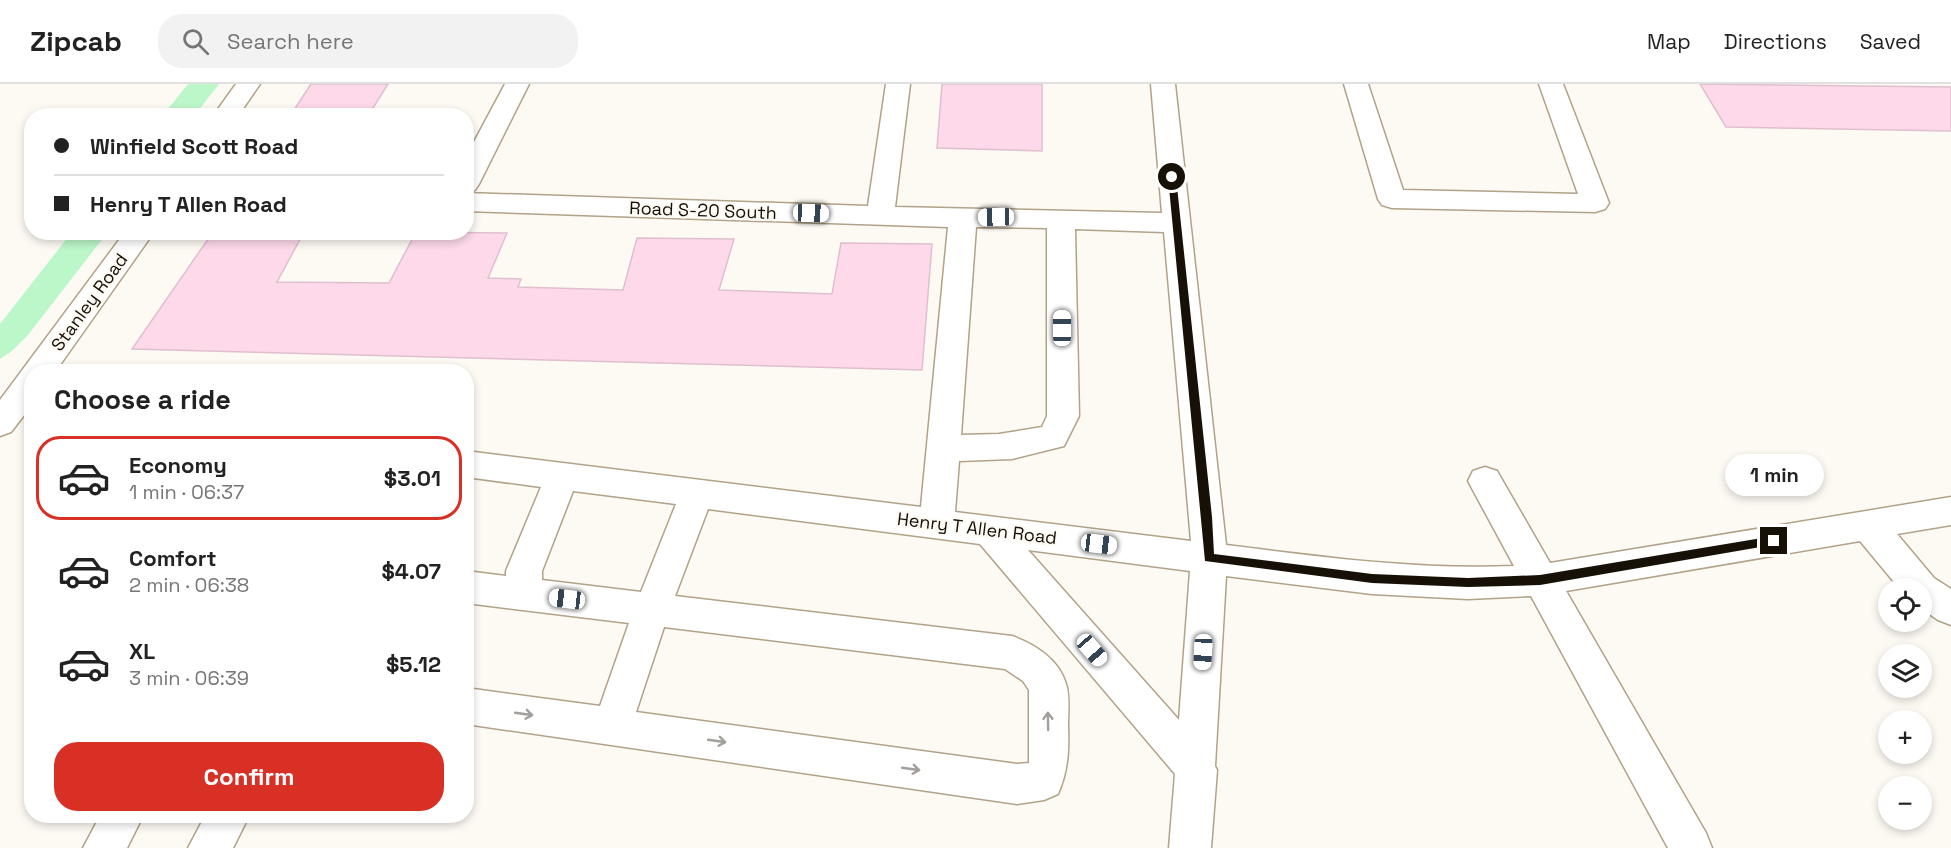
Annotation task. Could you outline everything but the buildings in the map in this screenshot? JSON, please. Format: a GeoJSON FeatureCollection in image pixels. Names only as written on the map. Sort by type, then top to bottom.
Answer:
{"type":"FeatureCollection","features":[{"type":"Feature","properties":{"kind":"street"},"geometry":{"type":"LineString","coordinates":[[231,108],[248,84]]}},
{"type":"Feature","properties":{"kind":"street"},"geometry":{"type":"LineString","coordinates":[[474,168],[517,84]]}},
{"type":"Feature","properties":{"kind":"street"},"geometry":{"type":"LineString","coordinates":[[880,216],[898,84]]}},
{"type":"Feature","properties":{"kind":"street"},"geometry":{"type":"LineString","coordinates":[[1162,84],[1207,517],[1209,558],[1197,770],[1190,848]]}},
{"type":"Feature","properties":{"kind":"street"},"geometry":{"type":"LineString","coordinates":[[1356,84],[1392,199],[1595,203],[1551,84]]}},
{"type":"Feature","properties":{"kind":"street","name":"Road S-20 South"},"geometry":{"type":"LineString","coordinates":[[474,202],[1177,223]]}},
{"type":"Feature","properties":{"kind":"street"},"geometry":{"type":"LineString","coordinates":[[938,523],[944,448],[951,218]]}},
{"type":"Feature","properties":{"kind":"street"},"geometry":{"type":"LineString","coordinates":[[944,448],[1001,449],[1053,437],[1063,416],[1061,219]]}},
{"type":"Feature","properties":{"kind":"street","name":"Stanley Road"},"geometry":{"type":"LineString","coordinates":[[44,364],[134,240]]}},
{"type":"Feature","properties":{"kind":"street"},"geometry":{"type":"LineString","coordinates":[[11,411],[24,392]]}},
{"type":"Feature","properties":{"kind":"street","name":"Henry T Allen Road"},"geometry":{"type":"LineString","coordinates":[[474,465],[1372,579],[1468,583],[1540,580],[1951,511]]}},
{"type":"Feature","properties":{"kind":"street"},"geometry":{"type":"LineString","coordinates":[[524,594],[524,571],[562,476]]}},
{"type":"Feature","properties":{"kind":"street"},"geometry":{"type":"LineString","coordinates":[[1485,481],[1691,848]]}},
{"type":"Feature","properties":{"kind":"street"},"geometry":{"type":"LineString","coordinates":[[612,726],[652,609],[697,493]]}},
{"type":"Feature","properties":{"kind":"street"},"geometry":{"type":"LineString","coordinates":[[1868,525],[1913,578]]}},
{"type":"Feature","properties":{"kind":"street"},"geometry":{"type":"LineString","coordinates":[[988,530],[1197,770]]}},
{"type":"Feature","properties":{"kind":"street"},"geometry":{"type":"LineString","coordinates":[[474,588],[1012,653],[1036,669],[1048,685],[1049,760],[1044,780],[1017,784],[474,707]]}},
{"type":"Feature","properties":{"kind":"street"},"geometry":{"type":"LineString","coordinates":[[1932,596],[1951,609]]}},
{"type":"Feature","properties":{"kind":"street"},"geometry":{"type":"LineString","coordinates":[[104,848],[119,823]]}},
{"type":"Feature","properties":{"kind":"street"},"geometry":{"type":"LineString","coordinates":[[209,848],[225,823]]}},
{"type":"Feature","properties":{"kind":"green space"},"geometry":{"type":"Polygon","coordinates":[[[188,84],[219,84],[200,108],[169,108],[188,84]]]}},
{"type":"Feature","properties":{"kind":"green space"},"geometry":{"type":"Polygon","coordinates":[[[66,240],[102,240],[28,335],[0,359],[0,324],[66,240]]]}},
{"type":"Feature","properties":{"kind":"route"},"geometry":{"type":"LineString","coordinates":[[1172,177],[1207,517],[1209,558],[1372,579],[1468,583],[1540,580],[1774,541]]}}]}
